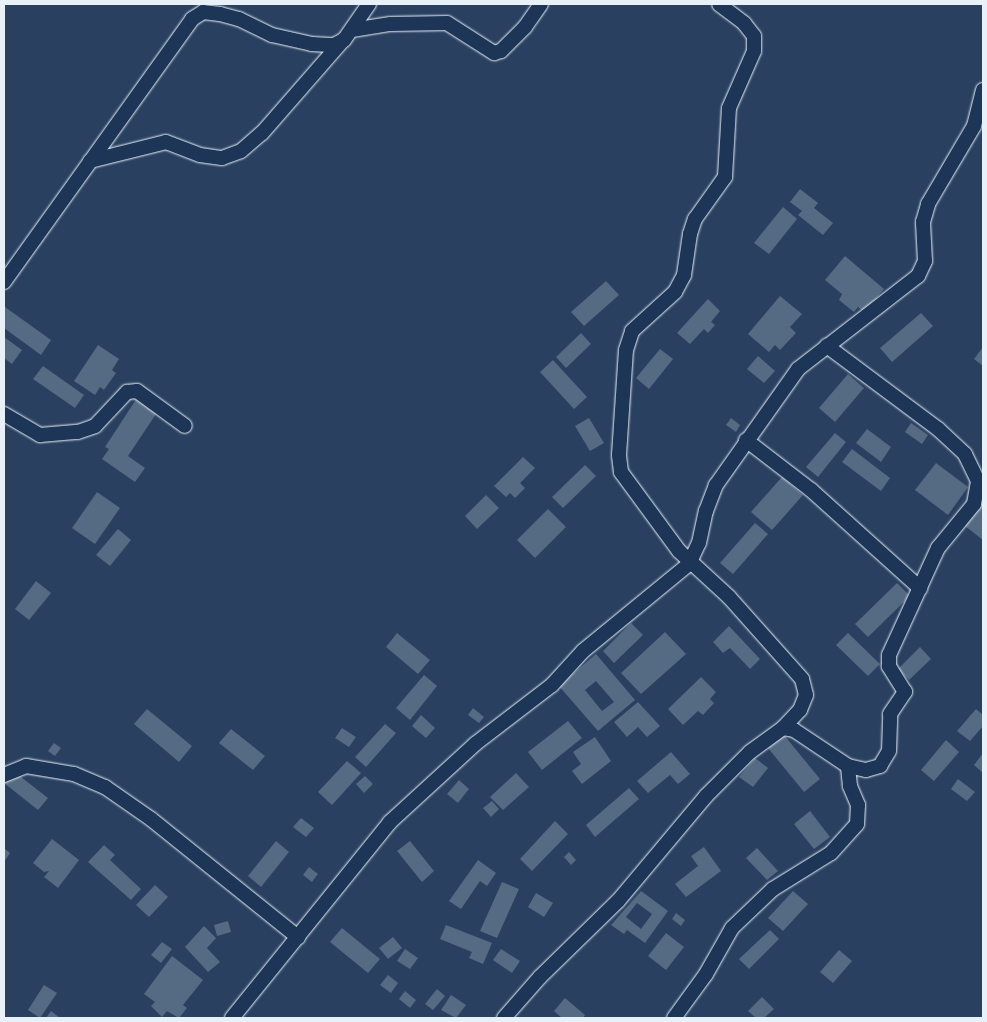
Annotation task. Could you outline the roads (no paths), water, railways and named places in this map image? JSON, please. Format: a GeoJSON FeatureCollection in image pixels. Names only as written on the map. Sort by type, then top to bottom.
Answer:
{"type":"FeatureCollection","features":[{"type":"Feature","properties":{"kind":"street"},"geometry":{"type":"LineString","coordinates":[[192,19],[193,4]]}},
{"type":"Feature","properties":{"kind":"street"},"geometry":{"type":"LineString","coordinates":[[90,161],[166,142],[200,155],[222,158],[240,151],[262,133],[348,35],[369,4]]}},
{"type":"Feature","properties":{"kind":"street"},"geometry":{"type":"LineString","coordinates":[[4,282],[192,19],[203,12],[239,19],[272,36],[312,44],[334,45],[348,35],[391,24],[447,23],[494,53],[501,51],[525,27],[541,4]]}},
{"type":"Feature","properties":{"kind":"street"},"geometry":{"type":"LineString","coordinates":[[504,1018],[540,977],[618,901],[706,796],[750,752],[783,728],[800,710],[806,695],[802,680],[729,597],[689,564],[622,472],[619,455],[626,350],[632,331],[676,292],[684,275],[690,234],[695,219],[725,177],[729,108],[754,51],[754,36],[744,23],[719,4]]}},
{"type":"Feature","properties":{"kind":"street"},"geometry":{"type":"LineString","coordinates":[[232,1018],[390,822],[475,744],[552,685],[583,651],[689,564],[699,543],[706,511],[716,485],[798,369],[918,276],[925,261],[923,222],[928,204],[974,126],[983,90]]}},
{"type":"Feature","properties":{"kind":"street"},"geometry":{"type":"LineString","coordinates":[[783,728],[794,730],[848,766],[866,770],[880,766],[889,752],[890,714],[905,692],[889,666],[889,655],[938,548],[974,504],[978,482],[965,454],[938,429],[828,346]]}},
{"type":"Feature","properties":{"kind":"street"},"geometry":{"type":"LineString","coordinates":[[4,414],[40,435],[64,435],[95,426],[127,392],[137,391],[185,426]]}},
{"type":"Feature","properties":{"kind":"street"},"geometry":{"type":"LineString","coordinates":[[746,440],[811,490],[920,588]]}},
{"type":"Feature","properties":{"kind":"street"},"geometry":{"type":"LineString","coordinates":[[4,775],[26,766],[74,774],[105,787],[151,819],[298,937]]}},
{"type":"Feature","properties":{"kind":"street"},"geometry":{"type":"LineString","coordinates":[[674,1018],[706,974],[732,928],[772,890],[831,853],[856,824],[858,805],[850,786],[848,766]]}}]}
